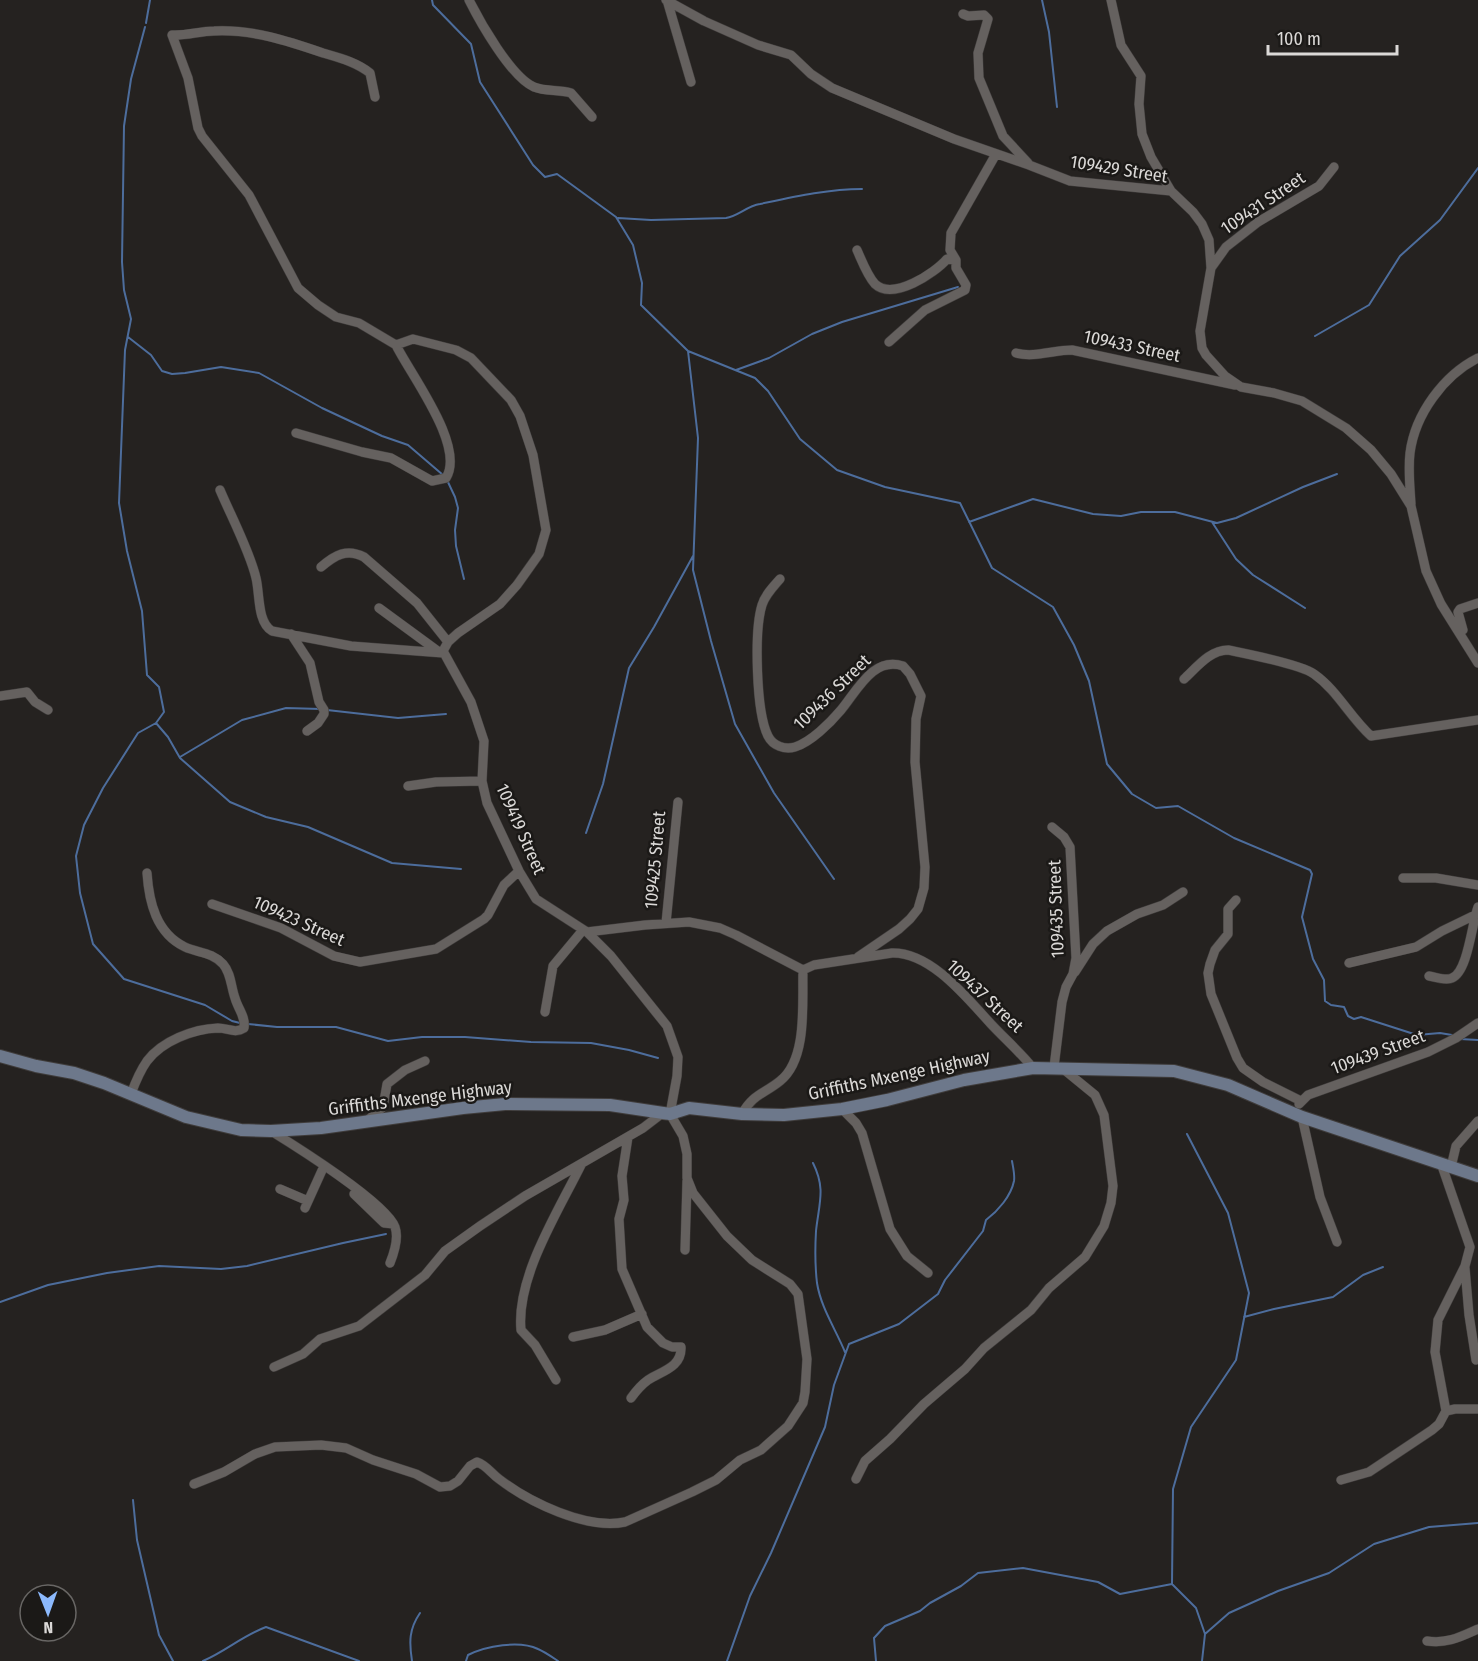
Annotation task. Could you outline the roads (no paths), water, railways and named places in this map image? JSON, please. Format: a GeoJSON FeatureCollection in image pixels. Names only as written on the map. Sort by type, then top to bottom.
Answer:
{"type":"FeatureCollection","features":[{"type":"Feature","properties":{"kind":"street"},"geometry":{"type":"LineString","coordinates":[[469,0],[482,26],[525,82],[536,88],[571,93],[592,117]]}},
{"type":"Feature","properties":{"kind":"street"},"geometry":{"type":"LineString","coordinates":[[667,0],[691,82]]}},
{"type":"Feature","properties":{"kind":"street","name":"109429 Street"},"geometry":{"type":"LineString","coordinates":[[667,0],[705,21],[758,45],[791,55],[811,74],[832,88],[954,139],[1070,182],[1171,191],[1203,224],[1209,240],[1211,268],[1201,320],[1202,348],[1220,371],[1241,387],[1302,400],[1346,428],[1371,450],[1391,474],[1411,506],[1426,571],[1441,604],[1478,663]]}},
{"type":"Feature","properties":{"kind":"street"},"geometry":{"type":"LineString","coordinates":[[1111,0],[1121,45],[1141,76],[1139,104],[1142,134],[1151,157],[1171,191]]}},
{"type":"Feature","properties":{"kind":"street"},"geometry":{"type":"LineString","coordinates":[[963,14],[984,15],[988,19],[978,52],[979,78],[1003,136],[1029,165]]}},
{"type":"Feature","properties":{"kind":"street"},"geometry":{"type":"LineString","coordinates":[[296,433],[391,458],[432,481],[446,478],[450,465],[445,437],[435,411],[396,345],[359,323],[336,317],[298,288],[249,195],[198,128],[188,78],[172,35],[214,31],[250,32],[295,43],[360,65],[370,73],[375,97]]}},
{"type":"Feature","properties":{"kind":"street"},"geometry":{"type":"LineString","coordinates":[[889,342],[925,310],[965,290],[966,285],[956,268],[956,260],[950,250],[951,233],[996,154]]}},
{"type":"Feature","properties":{"kind":"street","name":"109431 Street"},"geometry":{"type":"LineString","coordinates":[[1211,268],[1226,247],[1258,222],[1319,186],[1334,166]]}},
{"type":"Feature","properties":{"kind":"street"},"geometry":{"type":"LineString","coordinates":[[857,250],[871,279],[883,288],[898,288],[911,284],[939,269],[947,259],[956,260]]}},
{"type":"Feature","properties":{"kind":"street"},"geometry":{"type":"LineString","coordinates":[[396,345],[413,339],[456,350],[471,358],[511,400],[520,416],[533,455],[546,527],[546,537],[539,554],[518,585],[500,604],[448,642],[441,653]]}},
{"type":"Feature","properties":{"kind":"street","name":"109433 Street"},"geometry":{"type":"LineString","coordinates":[[1016,352],[1026,355],[1072,350],[1241,387]]}},
{"type":"Feature","properties":{"kind":"street"},"geometry":{"type":"LineString","coordinates":[[1411,506],[1410,452],[1419,424],[1438,391],[1450,377],[1465,364],[1478,358]]}},
{"type":"Feature","properties":{"kind":"street"},"geometry":{"type":"LineString","coordinates":[[220,490],[255,572],[263,623],[272,631],[375,649],[441,653]]}},
{"type":"Feature","properties":{"kind":"street"},"geometry":{"type":"LineString","coordinates":[[321,567],[339,554],[357,554],[364,557],[417,603],[448,642]]}},
{"type":"Feature","properties":{"kind":"street","name":"109436 Street"},"geometry":{"type":"LineString","coordinates":[[780,579],[763,603],[759,626],[760,696],[768,736],[772,742],[786,748],[794,748],[803,743],[840,712],[871,673],[885,664],[903,666],[910,674],[921,696],[916,718],[915,762],[925,867],[921,900],[918,909],[899,929],[856,958]]}},
{"type":"Feature","properties":{"kind":"street"},"geometry":{"type":"LineString","coordinates":[[1472,652],[1458,612],[1460,609],[1478,603]]}},
{"type":"Feature","properties":{"kind":"street"},"geometry":{"type":"LineString","coordinates":[[379,608],[441,653]]}},
{"type":"Feature","properties":{"kind":"street"},"geometry":{"type":"LineString","coordinates":[[291,634],[310,663],[319,702],[324,710],[318,723],[307,731]]}},
{"type":"Feature","properties":{"kind":"street"},"geometry":{"type":"LineString","coordinates":[[1184,679],[1209,656],[1222,650],[1237,652],[1306,670],[1321,680],[1371,736],[1478,720]]}},
{"type":"Feature","properties":{"kind":"street","name":"109419 Street"},"geometry":{"type":"LineString","coordinates":[[441,653],[471,702],[479,723],[484,741],[482,781],[487,803],[519,871],[536,899],[585,931],[610,956],[667,1026],[678,1057],[670,1114]]}},
{"type":"Feature","properties":{"kind":"street"},"geometry":{"type":"LineString","coordinates":[[0,696],[27,692],[36,703],[48,710]]}},
{"type":"Feature","properties":{"kind":"street"},"geometry":{"type":"LineString","coordinates":[[408,786],[436,782],[482,781]]}},
{"type":"Feature","properties":{"kind":"street","name":"109425 Street"},"geometry":{"type":"LineString","coordinates":[[666,923],[678,801]]}},
{"type":"Feature","properties":{"kind":"street","name":"109435 Street"},"geometry":{"type":"LineString","coordinates":[[1052,826],[1070,847],[1076,947],[1073,974],[1062,1002],[1058,1067]]}},
{"type":"Feature","properties":{"kind":"street","name":"109423 Street"},"geometry":{"type":"LineString","coordinates":[[212,904],[281,928],[334,956],[360,962],[436,949],[484,919],[504,885],[519,871]]}},
{"type":"Feature","properties":{"kind":"street"},"geometry":{"type":"LineString","coordinates":[[130,1094],[143,1067],[158,1050],[200,1030],[220,1028],[239,1031],[244,1028],[246,1021],[235,999],[228,971],[223,964],[209,954],[185,947],[173,939],[159,922],[150,903],[147,873]]}},
{"type":"Feature","properties":{"kind":"street"},"geometry":{"type":"LineString","coordinates":[[1403,878],[1436,878],[1478,885]]}},
{"type":"Feature","properties":{"kind":"street"},"geometry":{"type":"LineString","coordinates":[[1073,974],[1093,944],[1107,931],[1137,914],[1163,905],[1183,892]]}},
{"type":"Feature","properties":{"kind":"street"},"geometry":{"type":"LineString","coordinates":[[1236,900],[1228,909],[1228,934],[1215,950],[1210,964],[1208,973],[1211,994],[1243,1068],[1263,1082],[1301,1101],[1298,1115],[1320,1197],[1337,1242]]}},
{"type":"Feature","properties":{"kind":"street"},"geometry":{"type":"LineString","coordinates":[[1349,963],[1416,947],[1476,911]]}},
{"type":"Feature","properties":{"kind":"street"},"geometry":{"type":"LineString","coordinates":[[1429,976],[1450,979],[1458,974],[1468,947],[1476,911]]}},
{"type":"Feature","properties":{"kind":"street"},"geometry":{"type":"LineString","coordinates":[[545,1012],[553,966],[585,931],[689,922],[720,928],[736,935],[803,970],[802,1029],[794,1064],[780,1081],[752,1099],[742,1114]]}},
{"type":"Feature","properties":{"kind":"street","name":"109437 Street"},"geometry":{"type":"LineString","coordinates":[[803,970],[814,965],[856,958],[900,953],[911,956],[938,972],[966,996],[1015,1046],[1033,1068]]}},
{"type":"Feature","properties":{"kind":"street","name":"109439 Street"},"geometry":{"type":"LineString","coordinates":[[1301,1101],[1320,1090],[1441,1046],[1478,1023]]}},
{"type":"Feature","properties":{"kind":"street","name":"Griffiths Mxenge Highway"},"geometry":{"type":"LineString","coordinates":[[0,1056],[74,1074],[186,1117],[241,1130],[271,1131],[365,1122],[505,1104],[610,1105],[670,1114],[689,1108],[742,1114],[784,1115],[842,1109],[964,1080],[1033,1068],[1173,1071],[1228,1084],[1298,1115],[1478,1176]]}},
{"type":"Feature","properties":{"kind":"street"},"geometry":{"type":"LineString","coordinates":[[365,1122],[382,1107],[387,1084],[405,1070],[425,1062]]}},
{"type":"Feature","properties":{"kind":"street"},"geometry":{"type":"LineString","coordinates":[[856,1479],[865,1461],[924,1404],[964,1370],[984,1348],[1031,1310],[1049,1288],[1085,1257],[1104,1226],[1113,1186],[1104,1114],[1095,1095],[1058,1067]]}},
{"type":"Feature","properties":{"kind":"street"},"geometry":{"type":"LineString","coordinates":[[842,1109],[862,1133],[890,1229],[907,1256],[928,1272]]}},
{"type":"Feature","properties":{"kind":"street"},"geometry":{"type":"LineString","coordinates":[[274,1367],[303,1354],[320,1339],[359,1326],[425,1275],[445,1251],[525,1196],[628,1137],[660,1115],[670,1114],[683,1136],[687,1154],[685,1250]]}},
{"type":"Feature","properties":{"kind":"street"},"geometry":{"type":"LineString","coordinates":[[1341,1480],[1369,1472],[1432,1430],[1439,1424],[1446,1411],[1435,1352],[1438,1320],[1465,1266],[1470,1247],[1446,1165],[1456,1146],[1478,1121]]}},
{"type":"Feature","properties":{"kind":"street"},"geometry":{"type":"LineString","coordinates":[[271,1131],[326,1168],[387,1214],[395,1228],[395,1247],[390,1263]]}},
{"type":"Feature","properties":{"kind":"street"},"geometry":{"type":"LineString","coordinates":[[628,1137],[622,1176],[624,1200],[619,1219],[622,1269],[647,1327],[655,1336],[672,1347],[681,1347],[682,1355],[678,1362],[639,1387],[631,1398]]}},
{"type":"Feature","properties":{"kind":"street"},"geometry":{"type":"LineString","coordinates":[[556,1380],[535,1345],[521,1330],[524,1287],[542,1240],[581,1165]]}},
{"type":"Feature","properties":{"kind":"street"},"geometry":{"type":"LineString","coordinates":[[280,1189],[306,1204],[326,1168]]}},
{"type":"Feature","properties":{"kind":"street"},"geometry":{"type":"LineString","coordinates":[[194,1484],[212,1478],[264,1450],[275,1447],[321,1445],[346,1448],[373,1460],[416,1474],[440,1488],[458,1481],[470,1466],[477,1462],[524,1495],[544,1505],[578,1518],[606,1524],[625,1522],[716,1480],[740,1460],[761,1450],[788,1426],[802,1403],[807,1359],[798,1294],[795,1288],[752,1260],[727,1236],[693,1193],[687,1178]]}},
{"type":"Feature","properties":{"kind":"street"},"geometry":{"type":"LineString","coordinates":[[386,1234],[395,1228]]}},
{"type":"Feature","properties":{"kind":"street"},"geometry":{"type":"LineString","coordinates":[[1465,1266],[1476,1360]]}},
{"type":"Feature","properties":{"kind":"street"},"geometry":{"type":"LineString","coordinates":[[573,1337],[605,1330],[642,1314]]}},
{"type":"Feature","properties":{"kind":"street"},"geometry":{"type":"LineString","coordinates":[[1446,1411],[1478,1409]]}},
{"type":"Feature","properties":{"kind":"street"},"geometry":{"type":"LineString","coordinates":[[1427,1641],[1453,1641],[1478,1629]]}},
{"type":"Feature","properties":{"kind":"waterway"},"geometry":{"type":"LineString","coordinates":[[146,23],[150,0]]}},
{"type":"Feature","properties":{"kind":"waterway"},"geometry":{"type":"LineString","coordinates":[[432,0],[433,5],[471,44],[480,82],[533,165],[545,177],[557,174],[616,217],[633,245],[642,283],[641,305],[688,351],[755,378],[768,391],[800,439],[837,470],[885,487],[960,503],[992,568],[1053,607],[1074,645],[1089,681],[1107,764],[1132,794],[1156,808],[1178,806],[1234,838],[1310,870],[1312,874],[1302,917],[1313,959],[1324,980],[1325,1001],[1331,1005],[1344,1007],[1348,1016],[1354,1019],[1361,1017],[1417,1035],[1440,1033],[1452,1035]]}},
{"type":"Feature","properties":{"kind":"waterway"},"geometry":{"type":"LineString","coordinates":[[1042,0],[1049,32],[1057,107]]}},
{"type":"Feature","properties":{"kind":"waterway"},"geometry":{"type":"LineString","coordinates":[[145,27],[131,79],[124,126],[122,262],[124,290],[131,319],[125,350],[119,503],[127,551],[142,611],[147,675],[159,687],[164,712],[156,723],[138,733],[103,788],[84,825],[76,856],[80,893],[93,944],[124,979],[205,1005],[232,1021],[240,1023]]}},
{"type":"Feature","properties":{"kind":"waterway"},"geometry":{"type":"LineString","coordinates":[[1315,336],[1369,305],[1400,256],[1440,220],[1478,168]]}},
{"type":"Feature","properties":{"kind":"waterway"},"geometry":{"type":"LineString","coordinates":[[618,218],[651,220],[726,218],[760,204],[823,192],[862,189]]}},
{"type":"Feature","properties":{"kind":"waterway"},"geometry":{"type":"LineString","coordinates":[[736,370],[769,358],[812,334],[842,322],[958,287]]}},
{"type":"Feature","properties":{"kind":"waterway"},"geometry":{"type":"LineString","coordinates":[[128,337],[151,355],[162,371],[172,374],[221,367],[259,373],[322,408],[382,436],[408,445],[443,475]]}},
{"type":"Feature","properties":{"kind":"waterway"},"geometry":{"type":"LineString","coordinates":[[688,351],[698,438],[693,570],[711,641],[735,724],[774,793],[834,879]]}},
{"type":"Feature","properties":{"kind":"waterway"},"geometry":{"type":"LineString","coordinates":[[969,522],[1033,499],[1093,514],[1121,516],[1141,512],[1175,512],[1217,523],[1236,518],[1337,474]]}},
{"type":"Feature","properties":{"kind":"waterway"},"geometry":{"type":"LineString","coordinates":[[447,480],[458,508],[455,530],[456,546],[464,579]]}},
{"type":"Feature","properties":{"kind":"waterway"},"geometry":{"type":"LineString","coordinates":[[1212,522],[1236,559],[1253,575],[1305,608]]}},
{"type":"Feature","properties":{"kind":"waterway"},"geometry":{"type":"LineString","coordinates":[[586,833],[603,784],[629,668],[693,556]]}},
{"type":"Feature","properties":{"kind":"waterway"},"geometry":{"type":"LineString","coordinates":[[180,757],[242,720],[286,708],[321,709]]}},
{"type":"Feature","properties":{"kind":"waterway"},"geometry":{"type":"LineString","coordinates":[[327,710],[398,718],[446,714]]}},
{"type":"Feature","properties":{"kind":"waterway"},"geometry":{"type":"LineString","coordinates":[[156,723],[168,737],[180,758],[230,802],[266,817],[308,827],[392,863],[461,869]]}},
{"type":"Feature","properties":{"kind":"waterway"},"geometry":{"type":"LineString","coordinates":[[248,1024],[277,1027],[336,1027],[388,1041],[422,1037],[465,1037],[531,1042],[591,1043],[658,1058]]}},
{"type":"Feature","properties":{"kind":"waterway"},"geometry":{"type":"LineString","coordinates":[[1460,1039],[1478,1040]]}},
{"type":"Feature","properties":{"kind":"waterway"},"geometry":{"type":"LineString","coordinates":[[1172,1584],[1173,1489],[1191,1427],[1236,1360],[1249,1293],[1228,1213],[1187,1134]]}},
{"type":"Feature","properties":{"kind":"waterway"},"geometry":{"type":"LineString","coordinates":[[727,1661],[750,1596],[825,1427],[834,1385],[849,1344],[899,1324],[938,1294],[945,1280],[983,1231],[986,1220],[1007,1198],[1014,1179],[1012,1161]]}},
{"type":"Feature","properties":{"kind":"waterway"},"geometry":{"type":"LineString","coordinates":[[813,1163],[820,1189],[816,1231],[817,1283],[825,1309],[845,1352]]}},
{"type":"Feature","properties":{"kind":"waterway"},"geometry":{"type":"LineString","coordinates":[[0,1302],[48,1285],[107,1273],[159,1266],[221,1269],[247,1266],[386,1234]]}},
{"type":"Feature","properties":{"kind":"waterway"},"geometry":{"type":"LineString","coordinates":[[1244,1317],[1333,1297],[1363,1275],[1383,1267]]}},
{"type":"Feature","properties":{"kind":"waterway"},"geometry":{"type":"LineString","coordinates":[[133,1500],[137,1540],[159,1635],[173,1661]]}},
{"type":"Feature","properties":{"kind":"waterway"},"geometry":{"type":"LineString","coordinates":[[1205,1634],[1229,1613],[1278,1591],[1329,1573],[1374,1544],[1429,1527],[1478,1523]]}},
{"type":"Feature","properties":{"kind":"waterway"},"geometry":{"type":"LineString","coordinates":[[876,1661],[874,1638],[885,1626],[920,1611],[978,1573],[1023,1568],[1098,1582],[1120,1594],[1172,1584],[1196,1608],[1205,1634],[1202,1661]]}},
{"type":"Feature","properties":{"kind":"waterway"},"geometry":{"type":"LineString","coordinates":[[412,1661],[411,1636],[420,1613]]}},
{"type":"Feature","properties":{"kind":"waterway"},"geometry":{"type":"LineString","coordinates":[[203,1661],[266,1627],[359,1661]]}},
{"type":"Feature","properties":{"kind":"waterway"},"geometry":{"type":"LineString","coordinates":[[466,1661],[468,1655],[475,1652],[512,1645],[530,1646],[558,1661]]}}]}
